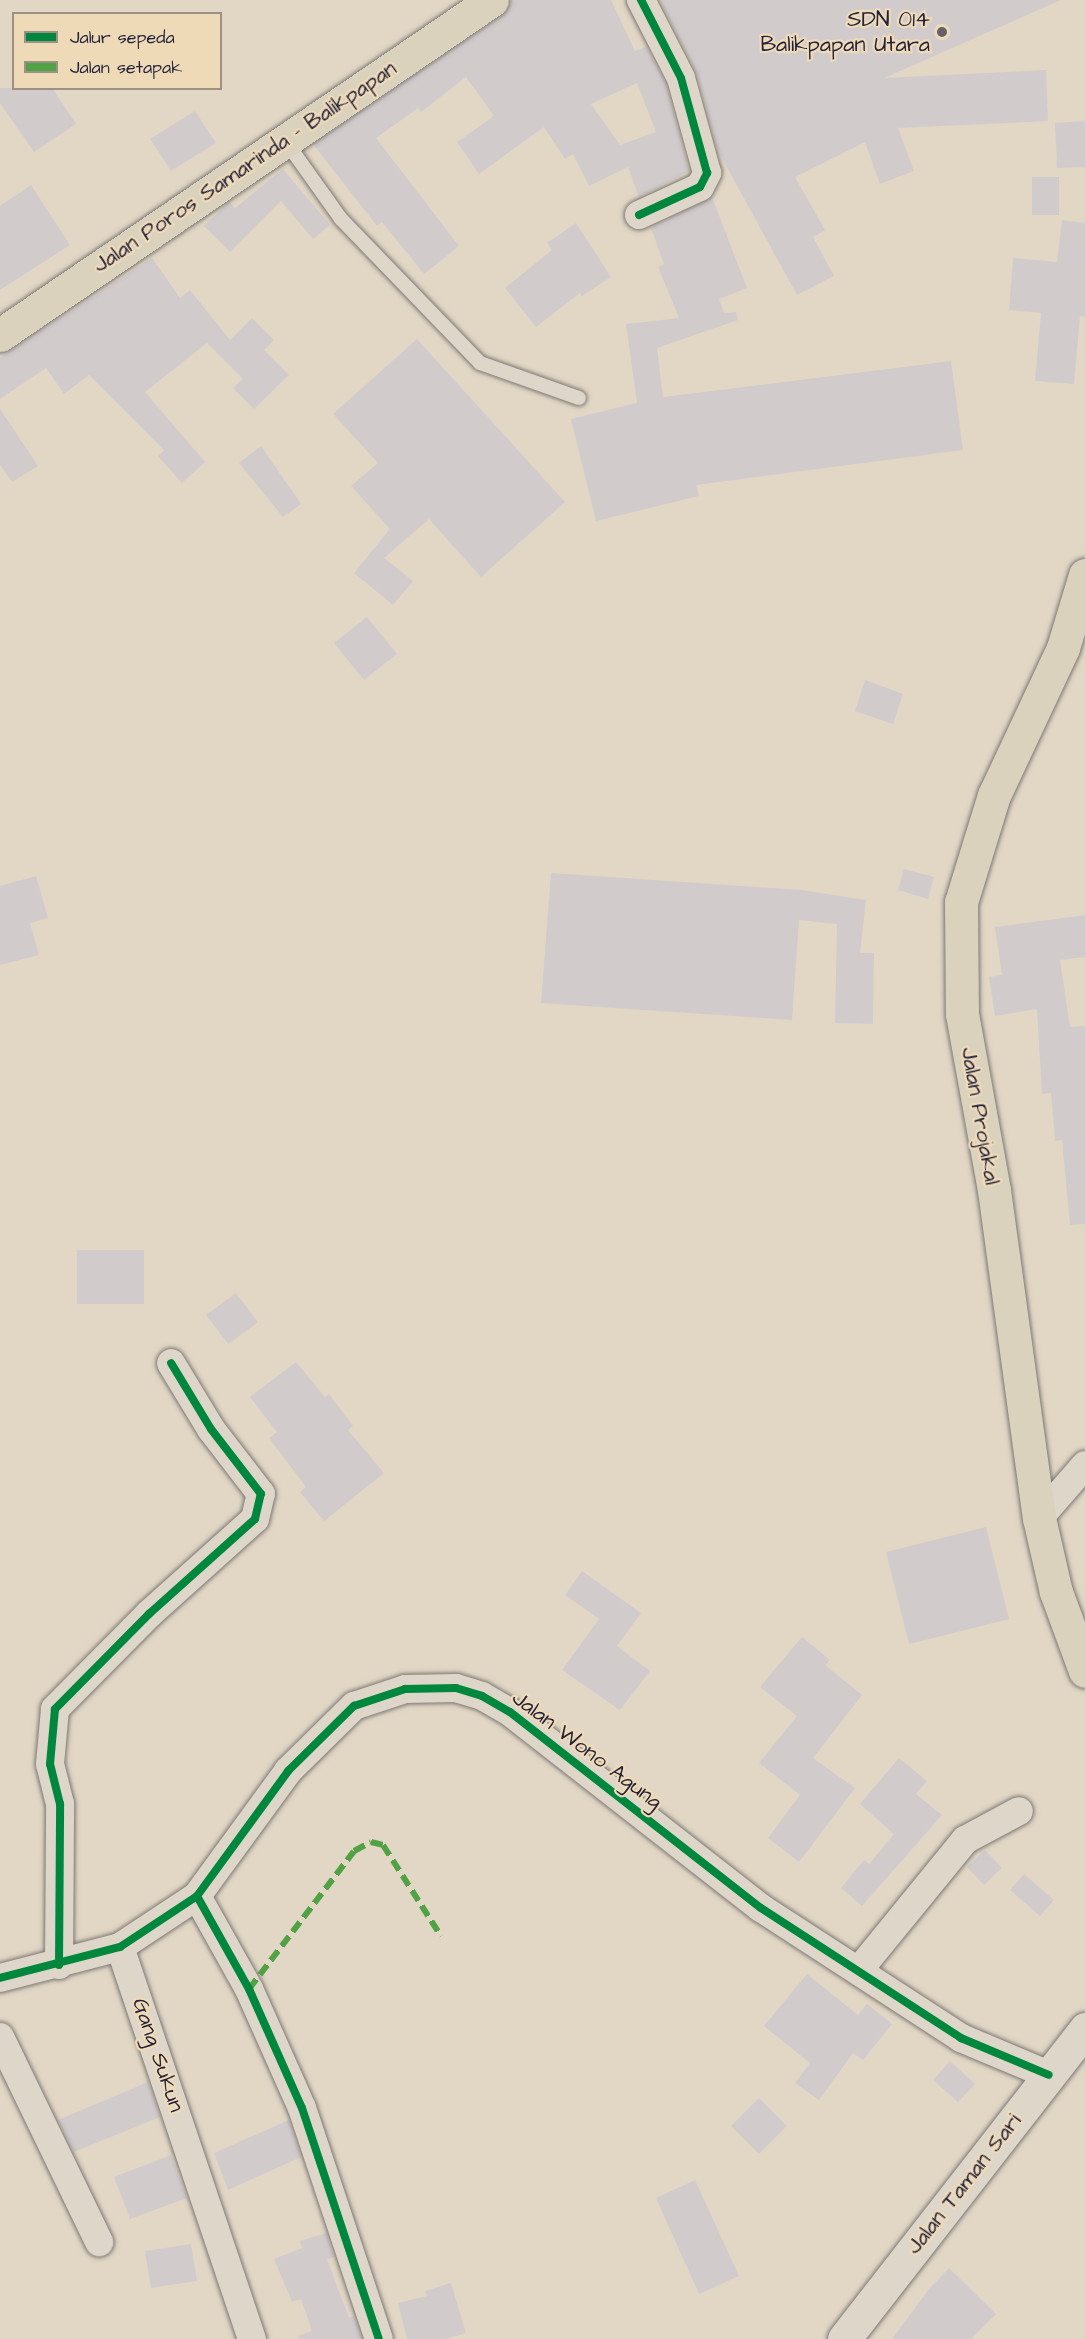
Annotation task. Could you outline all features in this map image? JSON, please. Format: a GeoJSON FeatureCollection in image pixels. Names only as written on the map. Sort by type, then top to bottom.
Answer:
{"type":"FeatureCollection","features":[{"type":"Feature","properties":{"kind":"main road","name":"Jalan Poros Samarinda - Balikpapan"},"geometry":{"type":"LineString","coordinates":[[0,335],[284,139],[492,0]]}},
{"type":"Feature","properties":{"kind":"main road","name":"Jalan Projakal"},"geometry":{"type":"LineString","coordinates":[[1085,575],[1074,647],[994,795],[960,902],[962,1014],[994,1190],[1039,1518],[1056,1592],[1085,1671]]}},
{"type":"Feature","properties":{"kind":"street"},"geometry":{"type":"LineString","coordinates":[[639,216],[700,188],[707,173],[681,78],[641,0]]}},
{"type":"Feature","properties":{"kind":"street"},"geometry":{"type":"LineString","coordinates":[[59,1965],[60,1804],[50,1764],[55,1709],[149,1614],[255,1519],[261,1494],[211,1429],[171,1363]]}},
{"type":"Feature","properties":{"kind":"street"},"geometry":{"type":"LineString","coordinates":[[1039,1518],[1085,1465]]}},
{"type":"Feature","properties":{"kind":"street","name":"Jalan Wono Agung"},"geometry":{"type":"LineString","coordinates":[[0,1978],[59,1965],[120,1947],[197,1896],[288,1770],[354,1706],[405,1689],[456,1688],[482,1696],[510,1712],[761,1908],[961,2038],[1049,2075]]}},
{"type":"Feature","properties":{"kind":"street"},"geometry":{"type":"LineString","coordinates":[[859,1970],[965,1840],[1019,1811]]}},
{"type":"Feature","properties":{"kind":"street"},"geometry":{"type":"LineString","coordinates":[[197,1896],[249,1989],[302,2108],[379,2339]]}},
{"type":"Feature","properties":{"kind":"street","name":"Gang Sukun"},"geometry":{"type":"LineString","coordinates":[[120,1947],[196,2164],[252,2339]]}},
{"type":"Feature","properties":{"kind":"street","name":"Jalan Taman Sari"},"geometry":{"type":"LineString","coordinates":[[844,2339],[1085,2029]]}},
{"type":"Feature","properties":{"kind":"street"},"geometry":{"type":"LineString","coordinates":[[0,2037],[99,2242]]}},
{"type":"Feature","properties":{"kind":"lane"},"geometry":{"type":"LineString","coordinates":[[284,139],[341,219],[480,363],[579,398]]}},
{"type":"Feature","properties":{"kind":"building"},"geometry":{"type":"Polygon","coordinates":[[[511,0],[611,0],[635,51],[646,47],[666,84],[689,171],[639,197],[628,167],[589,186],[573,154],[565,159],[544,127],[479,174],[457,142],[494,116],[466,77],[421,112],[418,108],[376,138],[459,246],[424,274],[382,222],[377,226],[313,144],[503,15],[511,0]],[[637,83],[591,104],[620,145],[656,132],[637,83]]]}},
{"type":"Feature","properties":{"kind":"building"},"geometry":{"type":"Polygon","coordinates":[[[660,0],[1061,0],[884,78],[1046,70],[1048,121],[898,128],[914,171],[880,184],[865,142],[795,177],[825,230],[813,237],[834,276],[797,295],[718,151],[697,73],[660,0]]]}},
{"type":"Feature","properties":{"kind":"building"},"geometry":{"type":"Polygon","coordinates":[[[0,88],[53,90],[76,124],[34,152],[0,103],[0,88]]]}},
{"type":"Feature","properties":{"kind":"building"},"geometry":{"type":"Polygon","coordinates":[[[195,111],[216,143],[171,171],[150,139],[195,111]]]}},
{"type":"Feature","properties":{"kind":"building"},"geometry":{"type":"Polygon","coordinates":[[[1085,121],[1085,167],[1057,168],[1055,123],[1085,121]]]}},
{"type":"Feature","properties":{"kind":"building"},"geometry":{"type":"Polygon","coordinates":[[[283,169],[330,225],[313,239],[281,201],[230,252],[204,226],[229,202],[235,208],[283,169]]]}},
{"type":"Feature","properties":{"kind":"building"},"geometry":{"type":"Polygon","coordinates":[[[1032,177],[1059,177],[1059,215],[1032,215],[1032,177]]]}},
{"type":"Feature","properties":{"kind":"building"},"geometry":{"type":"Polygon","coordinates":[[[31,185],[70,245],[0,290],[0,206],[31,185]]]}},
{"type":"Feature","properties":{"kind":"building"},"geometry":{"type":"Polygon","coordinates":[[[712,197],[747,288],[719,299],[724,313],[736,312],[738,320],[657,348],[663,397],[951,361],[963,450],[696,485],[699,496],[596,521],[571,419],[637,403],[626,324],[679,318],[658,267],[664,264],[651,228],[712,197]]]}},
{"type":"Feature","properties":{"kind":"building"},"geometry":{"type":"Polygon","coordinates":[[[1062,220],[1085,223],[1085,317],[1080,316],[1074,384],[1035,381],[1041,313],[1009,310],[1013,258],[1057,262],[1062,220]]]}},
{"type":"Feature","properties":{"kind":"building"},"geometry":{"type":"Polygon","coordinates":[[[576,223],[611,277],[582,296],[580,293],[536,327],[505,288],[552,250],[547,243],[576,223]]]}},
{"type":"Feature","properties":{"kind":"building"},"geometry":{"type":"Polygon","coordinates":[[[152,258],[180,298],[190,290],[230,340],[252,318],[274,340],[264,350],[289,375],[254,409],[233,388],[243,379],[207,343],[145,392],[205,462],[182,483],[158,456],[164,450],[89,375],[64,394],[46,368],[0,399],[0,358],[152,258]]]}},
{"type":"Feature","properties":{"kind":"building"},"geometry":{"type":"Polygon","coordinates":[[[417,339],[565,502],[481,577],[429,519],[384,558],[413,581],[393,605],[354,573],[390,529],[351,486],[378,463],[333,414],[417,339]]]}},
{"type":"Feature","properties":{"kind":"building"},"geometry":{"type":"Polygon","coordinates":[[[0,409],[38,466],[12,482],[0,465],[0,409]]]}},
{"type":"Feature","properties":{"kind":"building"},"geometry":{"type":"Polygon","coordinates":[[[261,446],[301,504],[283,517],[239,463],[261,446]]]}},
{"type":"Feature","properties":{"kind":"building"},"geometry":{"type":"Polygon","coordinates":[[[367,617],[397,654],[364,680],[334,643],[367,617]]]}},
{"type":"Feature","properties":{"kind":"building"},"geometry":{"type":"Polygon","coordinates":[[[865,680],[903,694],[893,724],[855,711],[865,680]]]}},
{"type":"Feature","properties":{"kind":"building"},"geometry":{"type":"Polygon","coordinates":[[[904,869],[934,877],[928,899],[898,890],[904,869]]]}},
{"type":"Feature","properties":{"kind":"building"},"geometry":{"type":"Polygon","coordinates":[[[551,873],[801,890],[866,900],[860,953],[874,953],[873,1024],[835,1023],[837,924],[799,920],[792,1020],[541,1003],[551,873]]]}},
{"type":"Feature","properties":{"kind":"building"},"geometry":{"type":"Polygon","coordinates":[[[36,876],[48,918],[30,923],[39,955],[0,965],[0,886],[36,876]]]}},
{"type":"Feature","properties":{"kind":"building"},"geometry":{"type":"Polygon","coordinates":[[[1085,915],[1085,957],[1060,960],[1070,1027],[1085,1026],[1085,1224],[1070,1225],[1062,1140],[1055,1141],[1051,1093],[1042,1094],[1037,1009],[995,1016],[989,977],[1002,975],[995,927],[1085,915]]]}},
{"type":"Feature","properties":{"kind":"building"},"geometry":{"type":"Polygon","coordinates":[[[77,1250],[144,1250],[144,1304],[77,1304],[77,1250]]]}},
{"type":"Feature","properties":{"kind":"building"},"geometry":{"type":"Polygon","coordinates":[[[236,1293],[258,1322],[228,1344],[206,1315],[236,1293]]]}},
{"type":"Feature","properties":{"kind":"building"},"geometry":{"type":"Polygon","coordinates":[[[296,1362],[325,1397],[329,1394],[353,1426],[348,1430],[384,1473],[324,1521],[300,1492],[306,1487],[269,1438],[277,1432],[250,1397],[296,1362]]]}},
{"type":"Feature","properties":{"kind":"building"},"geometry":{"type":"Polygon","coordinates":[[[986,1527],[1009,1619],[909,1644],[886,1552],[986,1527]]]}},
{"type":"Feature","properties":{"kind":"building"},"geometry":{"type":"Polygon","coordinates":[[[582,1571],[641,1613],[617,1646],[650,1671],[620,1710],[562,1670],[599,1619],[565,1595],[582,1571]]]}},
{"type":"Feature","properties":{"kind":"building"},"geometry":{"type":"Polygon","coordinates":[[[802,1637],[830,1660],[825,1665],[862,1695],[813,1758],[855,1788],[799,1862],[768,1838],[800,1795],[759,1763],[797,1716],[760,1687],[802,1637]]]}},
{"type":"Feature","properties":{"kind":"building"},"geometry":{"type":"Polygon","coordinates":[[[899,1758],[927,1781],[916,1794],[942,1815],[862,1906],[841,1888],[864,1860],[869,1864],[894,1834],[860,1804],[899,1758]]]}},
{"type":"Feature","properties":{"kind":"building"},"geometry":{"type":"Polygon","coordinates":[[[985,1850],[1002,1868],[984,1885],[967,1867],[985,1850]]]}},
{"type":"Feature","properties":{"kind":"building"},"geometry":{"type":"Polygon","coordinates":[[[1024,1874],[1054,1900],[1040,1916],[1010,1890],[1024,1874]]]}},
{"type":"Feature","properties":{"kind":"building"},"geometry":{"type":"Polygon","coordinates":[[[807,1974],[858,2015],[867,2004],[892,2024],[863,2060],[853,2053],[819,2100],[795,2083],[810,2063],[764,2026],[807,1974]]]}},
{"type":"Feature","properties":{"kind":"building"},"geometry":{"type":"Polygon","coordinates":[[[950,2061],[975,2084],[958,2102],[933,2080],[950,2061]]]}},
{"type":"Feature","properties":{"kind":"building"},"geometry":{"type":"Polygon","coordinates":[[[148,2082],[160,2117],[74,2152],[58,2120],[148,2082]]]}},
{"type":"Feature","properties":{"kind":"building"},"geometry":{"type":"Polygon","coordinates":[[[759,2098],[787,2126],[759,2154],[731,2126],[759,2098]]]}},
{"type":"Feature","properties":{"kind":"building"},"geometry":{"type":"Polygon","coordinates":[[[289,2120],[301,2157],[228,2190],[214,2153],[289,2120]]]}},
{"type":"Feature","properties":{"kind":"building"},"geometry":{"type":"Polygon","coordinates":[[[171,2155],[187,2198],[130,2219],[114,2177],[171,2155]]]}},
{"type":"Feature","properties":{"kind":"building"},"geometry":{"type":"Polygon","coordinates":[[[695,2180],[739,2276],[699,2294],[656,2198],[695,2180]]]}},
{"type":"Feature","properties":{"kind":"building"},"geometry":{"type":"Polygon","coordinates":[[[326,2233],[334,2257],[327,2259],[349,2318],[354,2316],[362,2339],[299,2339],[298,2336],[312,2331],[301,2299],[292,2302],[274,2259],[302,2248],[300,2241],[326,2233]]]}},
{"type":"Feature","properties":{"kind":"building"},"geometry":{"type":"Polygon","coordinates":[[[191,2244],[197,2281],[151,2288],[145,2251],[191,2244]]]}},
{"type":"Feature","properties":{"kind":"building"},"geometry":{"type":"Polygon","coordinates":[[[949,2268],[996,2314],[971,2339],[892,2339],[929,2289],[949,2268]]]}},
{"type":"Feature","properties":{"kind":"building"},"geometry":{"type":"Polygon","coordinates":[[[451,2283],[466,2333],[446,2339],[407,2339],[398,2303],[427,2296],[425,2291],[451,2283]]]}},
{"type":"Feature","properties":{"kind":"marked path"},"geometry":{"type":"LineString","coordinates":[[249,1989],[354,1851],[371,1842],[383,1845],[441,1936]]}},
{"type":"Feature","properties":{"kind":"cycle path"},"geometry":{"type":"LineString","coordinates":[[639,215],[700,187],[707,173],[681,78],[641,0]]}},
{"type":"Feature","properties":{"kind":"cycle path"},"geometry":{"type":"LineString","coordinates":[[59,1965],[60,1804],[50,1764],[55,1709],[149,1614],[255,1519],[261,1494],[211,1429],[171,1363]]}},
{"type":"Feature","properties":{"kind":"cycle path"},"geometry":{"type":"LineString","coordinates":[[0,1978],[120,1947],[197,1896],[288,1771],[354,1706],[405,1689],[456,1688],[482,1696],[510,1712],[761,1908],[961,2038],[1049,2075]]}},
{"type":"Feature","properties":{"kind":"cycle path"},"geometry":{"type":"LineString","coordinates":[[197,1896],[249,1989],[302,2108],[379,2339]]}},
{"type":"Feature","properties":{"kind":"place","name":"SDN 014 Balikpapan Utara"},"geometry":{"type":"Point","coordinates":[942,32]}}]}
